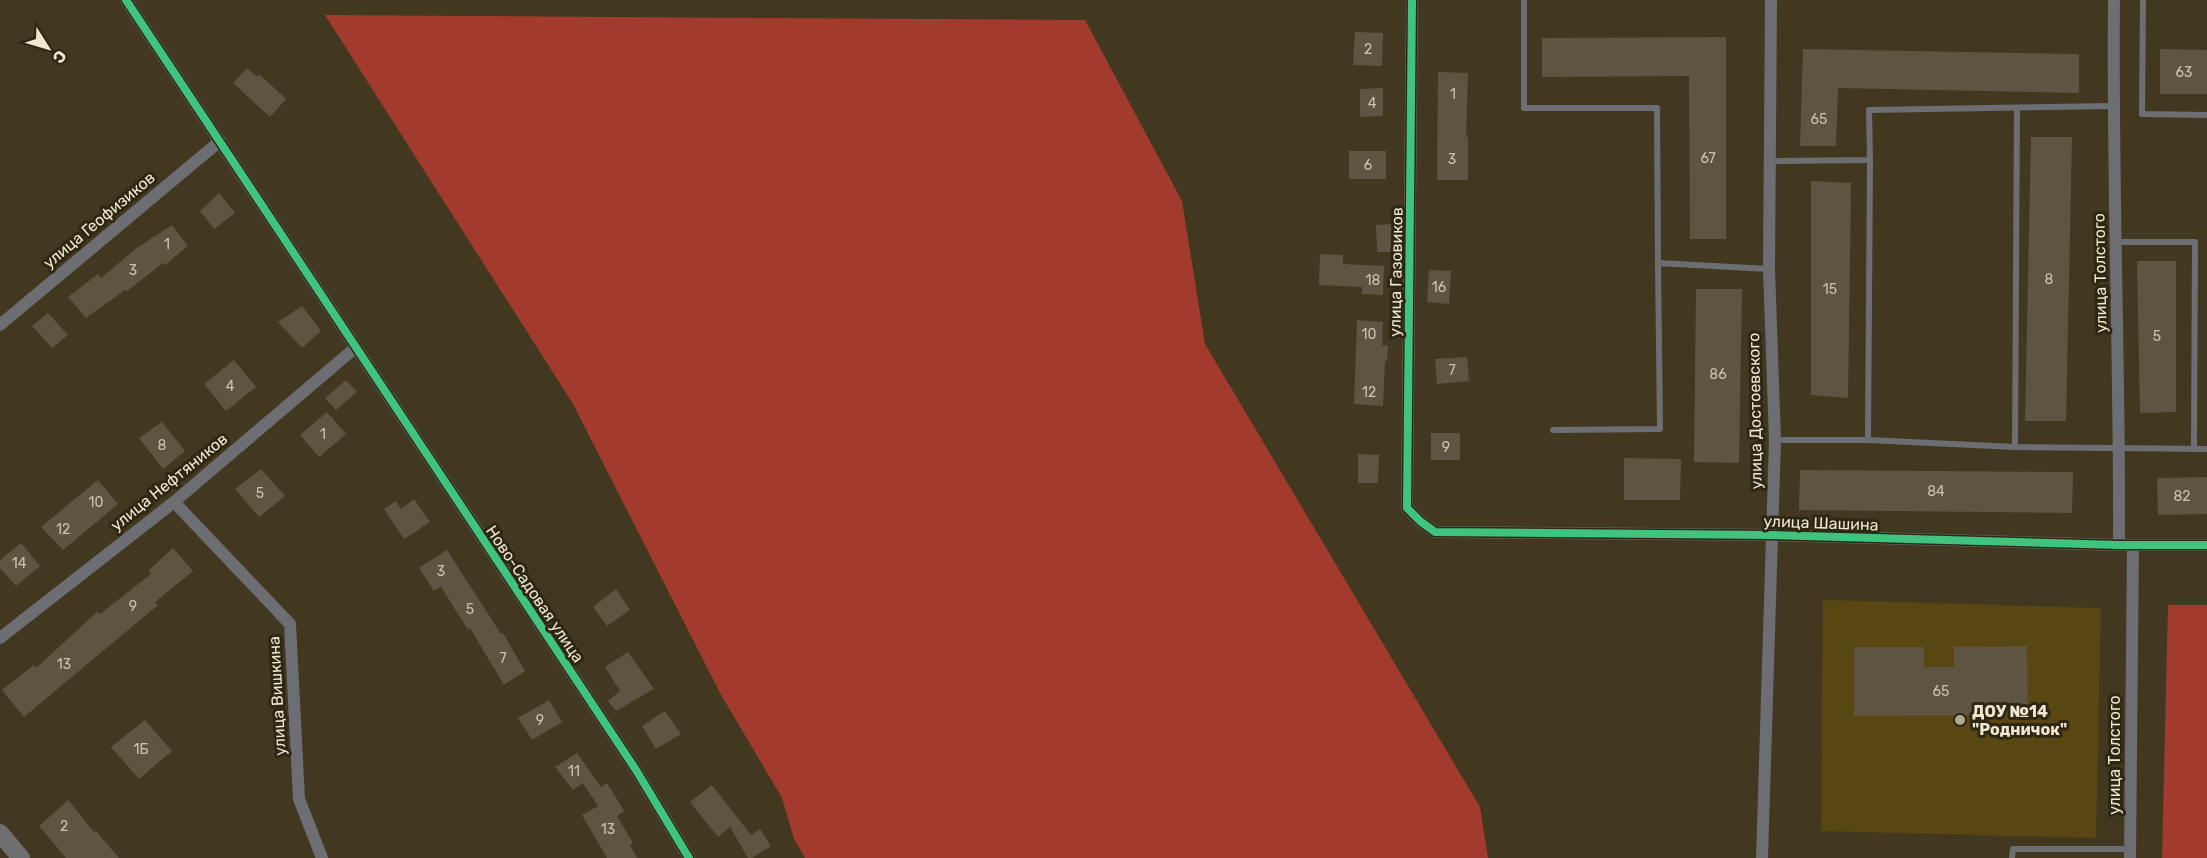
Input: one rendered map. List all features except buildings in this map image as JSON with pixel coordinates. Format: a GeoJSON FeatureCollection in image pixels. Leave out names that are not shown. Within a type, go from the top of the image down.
{"type":"FeatureCollection","features":[{"type":"Feature","properties":{"kind":"street","name":"Ново-Садовая улица"},"geometry":{"type":"LineString","coordinates":[[126,0],[636,770],[689,858]]}},
{"type":"Feature","properties":{"kind":"street","name":"улица Газовиков"},"geometry":{"type":"LineString","coordinates":[[1412,0],[1407,508],[1435,532]]}},
{"type":"Feature","properties":{"kind":"street","name":"улица Достоевского"},"geometry":{"type":"LineString","coordinates":[[1762,858],[1775,440],[1769,269],[1771,0]]}},
{"type":"Feature","properties":{"kind":"street","name":"улица Толстого"},"geometry":{"type":"LineString","coordinates":[[2114,0],[2113,106],[2119,545]]}},
{"type":"Feature","properties":{"kind":"street","name":"улица Геофизиков"},"geometry":{"type":"LineString","coordinates":[[0,325],[219,141]]}},
{"type":"Feature","properties":{"kind":"street","name":"улица Нефтяников"},"geometry":{"type":"LineString","coordinates":[[0,638],[174,502],[356,348]]}},
{"type":"Feature","properties":{"kind":"street","name":"улица Вишкина"},"geometry":{"type":"LineString","coordinates":[[174,502],[290,624],[299,799],[322,858]]}},
{"type":"Feature","properties":{"kind":"street","name":"улица Шашина"},"geometry":{"type":"LineString","coordinates":[[1435,532],[1771,535],[2119,545],[2207,545]]}},
{"type":"Feature","properties":{"kind":"street","name":"улица Толстого"},"geometry":{"type":"LineString","coordinates":[[2130,853],[2133,545]]}},
{"type":"Feature","properties":{"kind":"street"},"geometry":{"type":"LineString","coordinates":[[0,833],[21,858]]}},
{"type":"Feature","properties":{"kind":"lane"},"geometry":{"type":"LineString","coordinates":[[1524,0],[1524,108],[1657,108],[1660,429],[1553,430]]}},
{"type":"Feature","properties":{"kind":"lane"},"geometry":{"type":"LineString","coordinates":[[2143,0],[2142,114],[2207,115]]}},
{"type":"Feature","properties":{"kind":"lane"},"geometry":{"type":"LineString","coordinates":[[1868,440],[1869,110],[2113,106]]}},
{"type":"Feature","properties":{"kind":"lane"},"geometry":{"type":"LineString","coordinates":[[2015,447],[2017,108]]}},
{"type":"Feature","properties":{"kind":"lane"},"geometry":{"type":"LineString","coordinates":[[1770,161],[1870,160]]}},
{"type":"Feature","properties":{"kind":"lane"},"geometry":{"type":"LineString","coordinates":[[2116,242],[2195,242],[2194,449]]}},
{"type":"Feature","properties":{"kind":"lane"},"geometry":{"type":"LineString","coordinates":[[1658,263],[1769,269]]}},
{"type":"Feature","properties":{"kind":"lane"},"geometry":{"type":"LineString","coordinates":[[1775,440],[1868,440],[2015,447],[2207,449]]}},
{"type":"Feature","properties":{"kind":"lane"},"geometry":{"type":"LineString","coordinates":[[2012,858],[2013,849],[2130,853]]}},
{"type":"Feature","properties":{"kind":"shaded area"},"geometry":{"type":"Polygon","coordinates":[[[325,15],[1085,20],[1182,201],[1205,344],[1480,807],[1488,858],[805,858],[794,839],[782,798],[720,693],[573,404],[325,15]]]}},
{"type":"Feature","properties":{"kind":"shaded area","name":"ДОУ №14 \"Родничок\""},"geometry":{"type":"Polygon","coordinates":[[[1823,600],[2101,608],[2096,838],[1821,831],[1823,600]]]}},
{"type":"Feature","properties":{"kind":"shaded area"},"geometry":{"type":"Polygon","coordinates":[[[2168,605],[2207,605],[2207,858],[2162,858],[2168,605]]]}},
{"type":"Feature","properties":{"kind":"cycle path"},"geometry":{"type":"LineString","coordinates":[[126,0],[636,770],[689,858]]}},
{"type":"Feature","properties":{"kind":"cycle path"},"geometry":{"type":"LineString","coordinates":[[1412,0],[1407,508],[1435,532],[1771,535],[2119,545],[2207,545]]}},
{"type":"Feature","properties":{"kind":"place","name":"ДОУ №14 \"Родничок\""},"geometry":{"type":"Point","coordinates":[1960,720]}}]}
